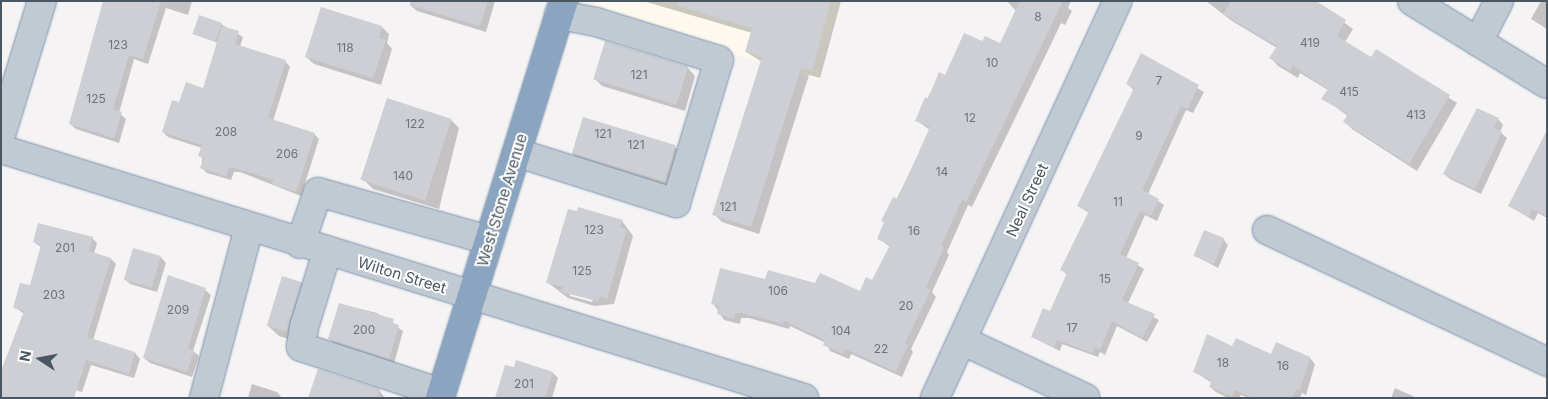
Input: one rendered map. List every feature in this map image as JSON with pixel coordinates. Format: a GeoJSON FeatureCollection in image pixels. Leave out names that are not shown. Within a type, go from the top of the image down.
{"type":"FeatureCollection","features":[{"type":"Feature","properties":{"kind":"highway","name":"West Stone Avenue"},"geometry":{"type":"LineString","coordinates":[[441,395],[562,8]]}},
{"type":"Feature","properties":{"kind":"street"},"geometry":{"type":"LineString","coordinates":[[1,135],[42,1]]}},
{"type":"Feature","properties":{"kind":"street","name":"Neal Street"},"geometry":{"type":"LineString","coordinates":[[935,398],[1118,1]]}},
{"type":"Feature","properties":{"kind":"street"},"geometry":{"type":"LineString","coordinates":[[1412,1],[1547,84]]}},
{"type":"Feature","properties":{"kind":"street"},"geometry":{"type":"LineString","coordinates":[[1478,42],[1500,1]]}},
{"type":"Feature","properties":{"kind":"street"},"geometry":{"type":"LineString","coordinates":[[518,153],[676,203],[719,60],[596,22],[562,8]]}},
{"type":"Feature","properties":{"kind":"street","name":"Wilton Street"},"geometry":{"type":"LineString","coordinates":[[1,149],[300,244],[804,398]]}},
{"type":"Feature","properties":{"kind":"street"},"geometry":{"type":"LineString","coordinates":[[300,244],[318,192],[489,240]]}},
{"type":"Feature","properties":{"kind":"street"},"geometry":{"type":"LineString","coordinates":[[204,398],[249,228]]}},
{"type":"Feature","properties":{"kind":"street"},"geometry":{"type":"LineString","coordinates":[[1267,230],[1547,362]]}},
{"type":"Feature","properties":{"kind":"street"},"geometry":{"type":"LineString","coordinates":[[327,252],[304,327],[301,347],[441,395]]}},
{"type":"Feature","properties":{"kind":"street"},"geometry":{"type":"LineString","coordinates":[[962,341],[1085,398]]}},
{"type":"Feature","properties":{"kind":"shaded area"},"geometry":{"type":"Polygon","coordinates":[[[596,1],[840,1],[818,80],[593,10],[596,1]]]}},
{"type":"Feature","properties":{"kind":"building"},"geometry":{"type":"Polygon","coordinates":[[[103,1],[161,1],[143,59],[129,55],[113,109],[122,112],[114,138],[69,124],[103,1]]]}},
{"type":"Feature","properties":{"kind":"building"},"geometry":{"type":"Polygon","coordinates":[[[412,1],[488,1],[480,26],[412,6],[412,1]]]}},
{"type":"Feature","properties":{"kind":"building"},"geometry":{"type":"Polygon","coordinates":[[[678,1],[831,1],[812,71],[801,68],[751,227],[712,215],[762,57],[745,52],[752,28],[678,6],[678,1]]]}},
{"type":"Feature","properties":{"kind":"building"},"geometry":{"type":"Polygon","coordinates":[[[1020,1],[1063,1],[966,202],[962,200],[941,246],[944,248],[926,287],[931,290],[905,343],[908,345],[896,372],[845,349],[843,354],[823,345],[825,340],[784,321],[783,324],[742,313],[736,313],[734,319],[717,314],[719,306],[711,304],[720,268],[765,279],[768,270],[815,283],[820,273],[860,291],[866,277],[872,280],[890,245],[877,239],[884,222],[881,221],[893,197],[898,199],[930,127],[915,121],[925,97],[928,99],[939,72],[945,75],[964,33],[982,41],[985,36],[1000,43],[1020,1]]]}},
{"type":"Feature","properties":{"kind":"building"},"geometry":{"type":"Polygon","coordinates":[[[1231,1],[1316,1],[1346,20],[1337,36],[1371,57],[1376,49],[1450,95],[1409,164],[1343,122],[1348,114],[1321,99],[1328,89],[1293,66],[1290,71],[1269,58],[1277,46],[1223,14],[1231,1]]]}},
{"type":"Feature","properties":{"kind":"building"},"geometry":{"type":"Polygon","coordinates":[[[321,7],[382,26],[379,38],[386,40],[373,78],[305,57],[321,7]]]}},
{"type":"Feature","properties":{"kind":"building"},"geometry":{"type":"Polygon","coordinates":[[[199,15],[222,23],[215,42],[192,34],[199,15]]]}},
{"type":"Feature","properties":{"kind":"building"},"geometry":{"type":"Polygon","coordinates":[[[222,26],[239,31],[235,44],[286,60],[268,118],[315,133],[296,192],[272,184],[274,180],[234,168],[229,168],[226,176],[200,168],[204,158],[198,156],[202,145],[162,132],[172,100],[179,102],[186,82],[203,88],[222,26]]]}},
{"type":"Feature","properties":{"kind":"building"},"geometry":{"type":"Polygon","coordinates":[[[605,41],[688,66],[677,105],[593,79],[605,41]]]}},
{"type":"Feature","properties":{"kind":"building"},"geometry":{"type":"Polygon","coordinates":[[[1141,53],[1199,85],[1188,109],[1181,106],[1142,190],[1159,199],[1151,216],[1140,211],[1120,254],[1139,263],[1122,300],[1155,314],[1142,338],[1112,321],[1100,350],[1095,348],[1092,353],[1057,340],[1054,347],[1031,337],[1043,308],[1050,311],[1067,273],[1060,270],[1089,211],[1077,206],[1134,88],[1126,84],[1141,53]]]}},
{"type":"Feature","properties":{"kind":"building"},"geometry":{"type":"Polygon","coordinates":[[[387,98],[452,119],[425,201],[360,180],[387,98]]]}},
{"type":"Feature","properties":{"kind":"building"},"geometry":{"type":"Polygon","coordinates":[[[1477,108],[1499,118],[1494,128],[1502,132],[1475,189],[1443,174],[1477,108]]]}},
{"type":"Feature","properties":{"kind":"building"},"geometry":{"type":"Polygon","coordinates":[[[583,117],[676,145],[665,182],[572,153],[583,117]]]}},
{"type":"Feature","properties":{"kind":"building"},"geometry":{"type":"Polygon","coordinates":[[[1547,130],[1547,216],[1532,209],[1529,217],[1508,206],[1547,130]]]}},
{"type":"Feature","properties":{"kind":"building"},"geometry":{"type":"Polygon","coordinates":[[[578,207],[623,220],[620,227],[627,229],[607,299],[600,296],[599,301],[560,292],[564,287],[546,283],[568,209],[577,211],[578,207]]]}},
{"type":"Feature","properties":{"kind":"building"},"geometry":{"type":"Polygon","coordinates":[[[38,223],[93,237],[89,251],[111,258],[87,337],[135,352],[129,374],[86,360],[74,398],[1,398],[1,371],[24,311],[13,308],[20,283],[30,285],[41,245],[33,242],[38,223]]]}},
{"type":"Feature","properties":{"kind":"building"},"geometry":{"type":"Polygon","coordinates":[[[1204,230],[1224,238],[1214,264],[1194,256],[1204,230]]]}},
{"type":"Feature","properties":{"kind":"building"},"geometry":{"type":"Polygon","coordinates":[[[133,248],[161,256],[152,288],[124,280],[133,248]]]}},
{"type":"Feature","properties":{"kind":"building"},"geometry":{"type":"Polygon","coordinates":[[[168,275],[206,288],[188,348],[194,350],[187,372],[143,358],[168,275]]]}},
{"type":"Feature","properties":{"kind":"building"},"geometry":{"type":"Polygon","coordinates":[[[282,276],[302,282],[287,332],[267,326],[282,276]]]}},
{"type":"Feature","properties":{"kind":"building"},"geometry":{"type":"Polygon","coordinates":[[[339,303],[394,319],[393,323],[399,325],[389,359],[328,339],[339,303]]]}},
{"type":"Feature","properties":{"kind":"building"},"geometry":{"type":"Polygon","coordinates":[[[1207,334],[1232,346],[1236,338],[1271,354],[1276,342],[1310,357],[1300,390],[1296,389],[1292,398],[1252,398],[1235,390],[1232,397],[1209,387],[1212,381],[1193,372],[1207,334]]]}},
{"type":"Feature","properties":{"kind":"building"},"geometry":{"type":"Polygon","coordinates":[[[516,360],[553,372],[545,398],[495,398],[505,365],[514,367],[516,360]]]}},
{"type":"Feature","properties":{"kind":"building"},"geometry":{"type":"Polygon","coordinates":[[[318,369],[380,389],[377,398],[308,398],[318,369]]]}}]}
